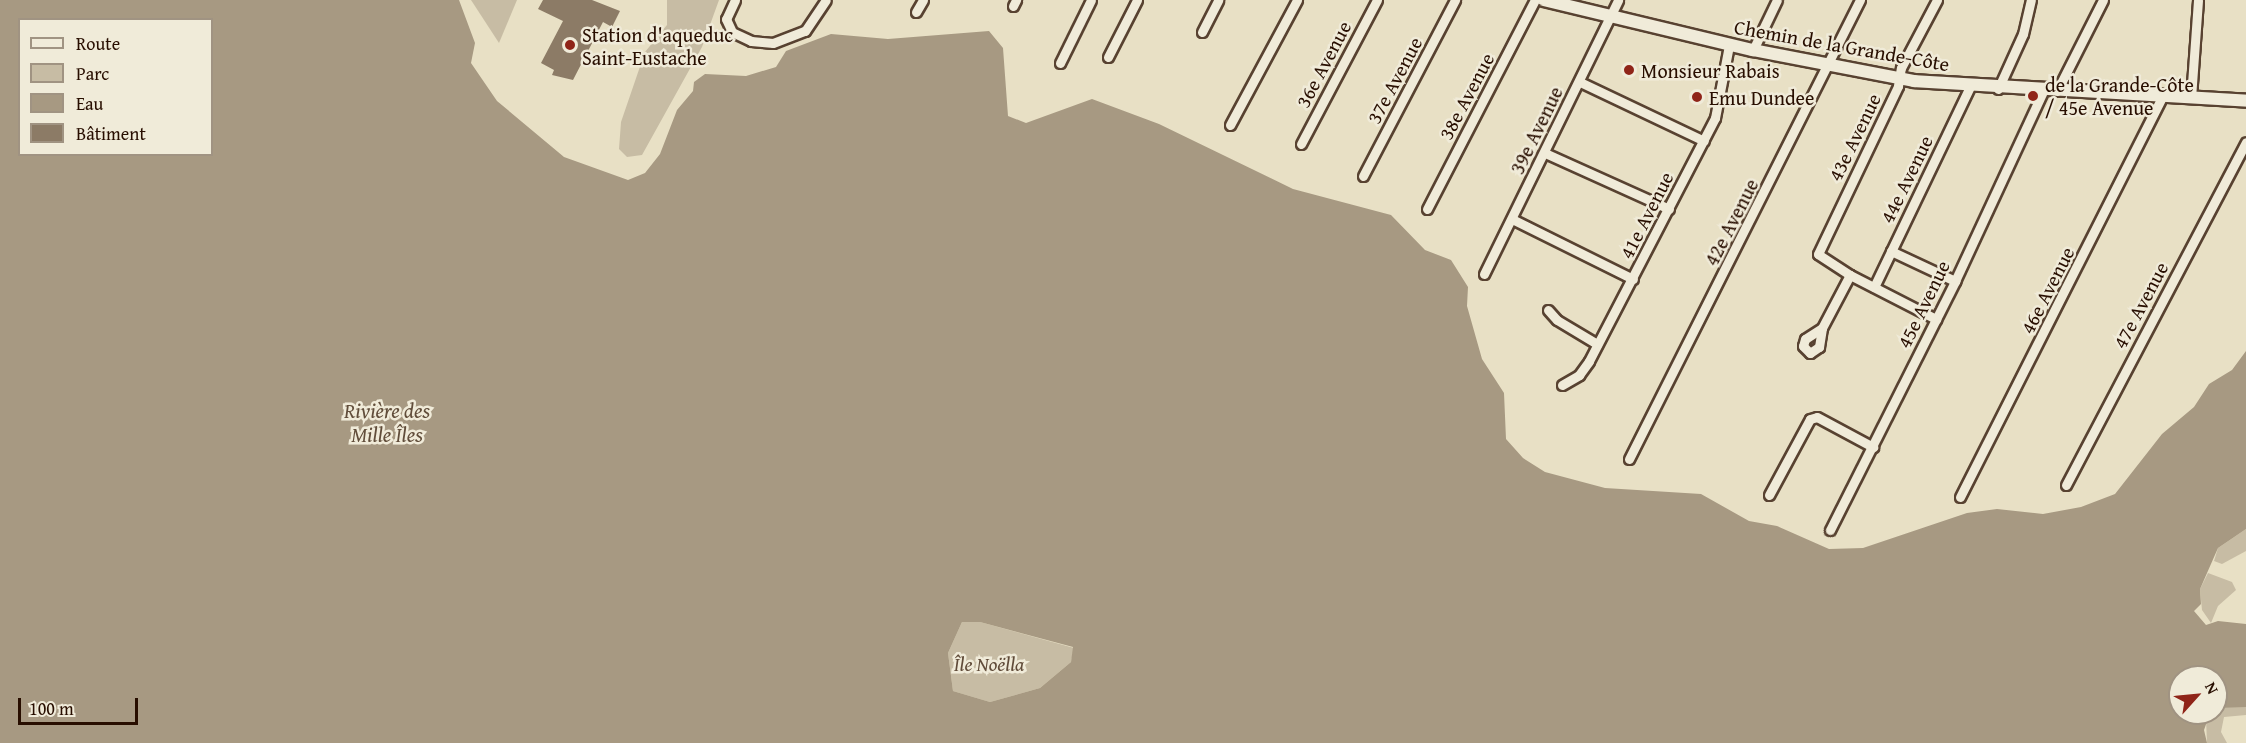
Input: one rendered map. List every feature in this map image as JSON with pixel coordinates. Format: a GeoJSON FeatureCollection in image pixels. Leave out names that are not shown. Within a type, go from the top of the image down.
{"type":"FeatureCollection","features":[{"type":"Feature","properties":{"kind":"main road","name":"Chemin de la Grande-Côte"},"geometry":{"type":"LineString","coordinates":[[1544,0],[1729,45],[1899,79],[1998,89],[2246,101]]}},
{"type":"Feature","properties":{"kind":"street"},"geometry":{"type":"LineString","coordinates":[[735,0],[726,19],[740,37],[779,43],[806,31],[826,0]]}},
{"type":"Feature","properties":{"kind":"street"},"geometry":{"type":"LineString","coordinates":[[916,12],[923,0]]}},
{"type":"Feature","properties":{"kind":"street"},"geometry":{"type":"LineString","coordinates":[[1060,63],[1091,0]]}},
{"type":"Feature","properties":{"kind":"street"},"geometry":{"type":"LineString","coordinates":[[1108,57],[1137,0]]}},
{"type":"Feature","properties":{"kind":"street"},"geometry":{"type":"LineString","coordinates":[[1202,32],[1218,0]]}},
{"type":"Feature","properties":{"kind":"street"},"geometry":{"type":"LineString","coordinates":[[1230,125],[1297,0]]}},
{"type":"Feature","properties":{"kind":"street","name":"36e Avenue"},"geometry":{"type":"LineString","coordinates":[[1302,144],[1377,0]]}},
{"type":"Feature","properties":{"kind":"street","name":"37e Avenue"},"geometry":{"type":"LineString","coordinates":[[1363,176],[1455,0]]}},
{"type":"Feature","properties":{"kind":"street","name":"38e Avenue"},"geometry":{"type":"LineString","coordinates":[[1427,209],[1535,0]]}},
{"type":"Feature","properties":{"kind":"street","name":"39e Avenue"},"geometry":{"type":"LineString","coordinates":[[1484,274],[1580,82],[1618,0]]}},
{"type":"Feature","properties":{"kind":"street"},"geometry":{"type":"LineString","coordinates":[[1753,50],[1778,0]]}},
{"type":"Feature","properties":{"kind":"street","name":"42e Avenue"},"geometry":{"type":"LineString","coordinates":[[1629,459],[1860,0]]}},
{"type":"Feature","properties":{"kind":"street","name":"43e Avenue"},"geometry":{"type":"LineString","coordinates":[[1850,275],[1818,254],[1937,0]]}},
{"type":"Feature","properties":{"kind":"street"},"geometry":{"type":"LineString","coordinates":[[1998,89],[2023,34],[2031,0]]}},
{"type":"Feature","properties":{"kind":"street"},"geometry":{"type":"LineString","coordinates":[[2057,92],[2103,0]]}},
{"type":"Feature","properties":{"kind":"street"},"geometry":{"type":"LineString","coordinates":[[2191,98],[2198,0]]}},
{"type":"Feature","properties":{"kind":"street","name":"41e Avenue"},"geometry":{"type":"LineString","coordinates":[[1562,385],[1579,375],[1634,279],[1704,141],[1722,93],[1729,45]]}},
{"type":"Feature","properties":{"kind":"street"},"geometry":{"type":"LineString","coordinates":[[1580,82],[1704,141]]}},
{"type":"Feature","properties":{"kind":"street","name":"44e Avenue"},"geometry":{"type":"LineString","coordinates":[[1874,287],[1970,87]]}},
{"type":"Feature","properties":{"kind":"street","name":"45e Avenue"},"geometry":{"type":"LineString","coordinates":[[1830,530],[1956,281],[2043,91]]}},
{"type":"Feature","properties":{"kind":"street","name":"46e Avenue"},"geometry":{"type":"LineString","coordinates":[[1960,497],[2162,97]]}},
{"type":"Feature","properties":{"kind":"street","name":"47e Avenue"},"geometry":{"type":"LineString","coordinates":[[2066,485],[2246,142]]}},
{"type":"Feature","properties":{"kind":"street"},"geometry":{"type":"LineString","coordinates":[[1545,153],[1669,209]]}},
{"type":"Feature","properties":{"kind":"street"},"geometry":{"type":"LineString","coordinates":[[1512,219],[1634,279]]}},
{"type":"Feature","properties":{"kind":"street"},"geometry":{"type":"LineString","coordinates":[[1891,250],[1956,281]]}},
{"type":"Feature","properties":{"kind":"street"},"geometry":{"type":"LineString","coordinates":[[1821,328],[1850,275],[1936,319]]}},
{"type":"Feature","properties":{"kind":"street"},"geometry":{"type":"LineString","coordinates":[[1548,310],[1557,320],[1597,344]]}},
{"type":"Feature","properties":{"kind":"street"},"geometry":{"type":"LineString","coordinates":[[1769,495],[1810,418],[1817,417],[1873,447]]}},
{"type":"Feature","properties":{"kind":"green space"},"geometry":{"type":"Polygon","coordinates":[[[471,0],[517,0],[499,43],[471,0]]]}},
{"type":"Feature","properties":{"kind":"green space"},"geometry":{"type":"Polygon","coordinates":[[[667,0],[719,0],[702,47],[642,155],[627,157],[619,149],[621,122],[645,52],[667,25],[667,0]]]}},
{"type":"Feature","properties":{"kind":"green space"},"geometry":{"type":"Polygon","coordinates":[[[2246,529],[2246,551],[2222,564],[2214,561],[2218,548],[2246,529]]]}},
{"type":"Feature","properties":{"kind":"green space"},"geometry":{"type":"Polygon","coordinates":[[[2208,573],[2232,582],[2236,590],[2218,606],[2211,623],[2202,610],[2200,589],[2208,573]]]}},
{"type":"Feature","properties":{"kind":"green space","name":"Île Noëlla"},"geometry":{"type":"Polygon","coordinates":[[[962,622],[980,622],[1074,648],[1071,662],[1040,688],[990,702],[953,691],[948,653],[962,622]]]}},
{"type":"Feature","properties":{"kind":"green space"},"geometry":{"type":"Polygon","coordinates":[[[2228,707],[2246,707],[2246,715],[2228,717],[2228,707]]]}},
{"type":"Feature","properties":{"kind":"green space"},"geometry":{"type":"Polygon","coordinates":[[[2206,725],[2222,725],[2221,732],[2227,743],[2207,743],[2206,725]]]}},
{"type":"Feature","properties":{"kind":"water","name":"Rivière des Mille Îles"},"geometry":{"type":"Polygon","coordinates":[[[0,0],[459,0],[475,43],[471,63],[497,101],[564,157],[628,180],[645,173],[660,154],[677,110],[693,91],[694,82],[705,74],[746,76],[776,67],[786,51],[831,34],[888,39],[989,31],[1003,48],[1008,116],[1026,123],[1092,99],[1159,124],[1293,189],[1391,215],[1425,250],[1451,260],[1468,287],[1467,306],[1482,359],[1504,393],[1506,439],[1523,458],[1545,472],[1605,488],[1701,494],[1749,521],[1777,526],[1829,549],[1863,548],[1967,513],[1997,509],[2043,514],[2081,507],[2115,494],[2162,434],[2194,407],[2209,384],[2232,370],[2246,351],[2246,529],[2218,548],[2200,589],[2201,604],[2194,611],[2206,625],[2218,621],[2246,624],[2246,707],[2228,708],[2228,665],[2168,665],[2168,725],[2206,725],[2204,730],[2207,743],[0,743],[0,0]],[[962,622],[948,653],[953,691],[990,702],[1040,688],[1071,662],[1073,647],[980,622],[962,622]]]}},
{"type":"Feature","properties":{"kind":"building","name":"Station d'aqueduc Saint-Eustache"},"geometry":{"type":"Polygon","coordinates":[[[543,0],[592,0],[620,11],[612,27],[603,22],[573,80],[552,75],[554,70],[541,63],[563,21],[538,9],[543,0]]]}},
{"type":"Feature","properties":{"kind":"place","name":"Station d'aqueduc Saint-Eustache"},"geometry":{"type":"Point","coordinates":[570,45]}},
{"type":"Feature","properties":{"kind":"place","name":"Monsieur Rabais"},"geometry":{"type":"Point","coordinates":[1629,70]}},
{"type":"Feature","properties":{"kind":"place","name":"de la Grande-Côte / 45e Avenue"},"geometry":{"type":"Point","coordinates":[2033,96]}},
{"type":"Feature","properties":{"kind":"place","name":"Emu Dundee"},"geometry":{"type":"Point","coordinates":[1697,97]}}]}
